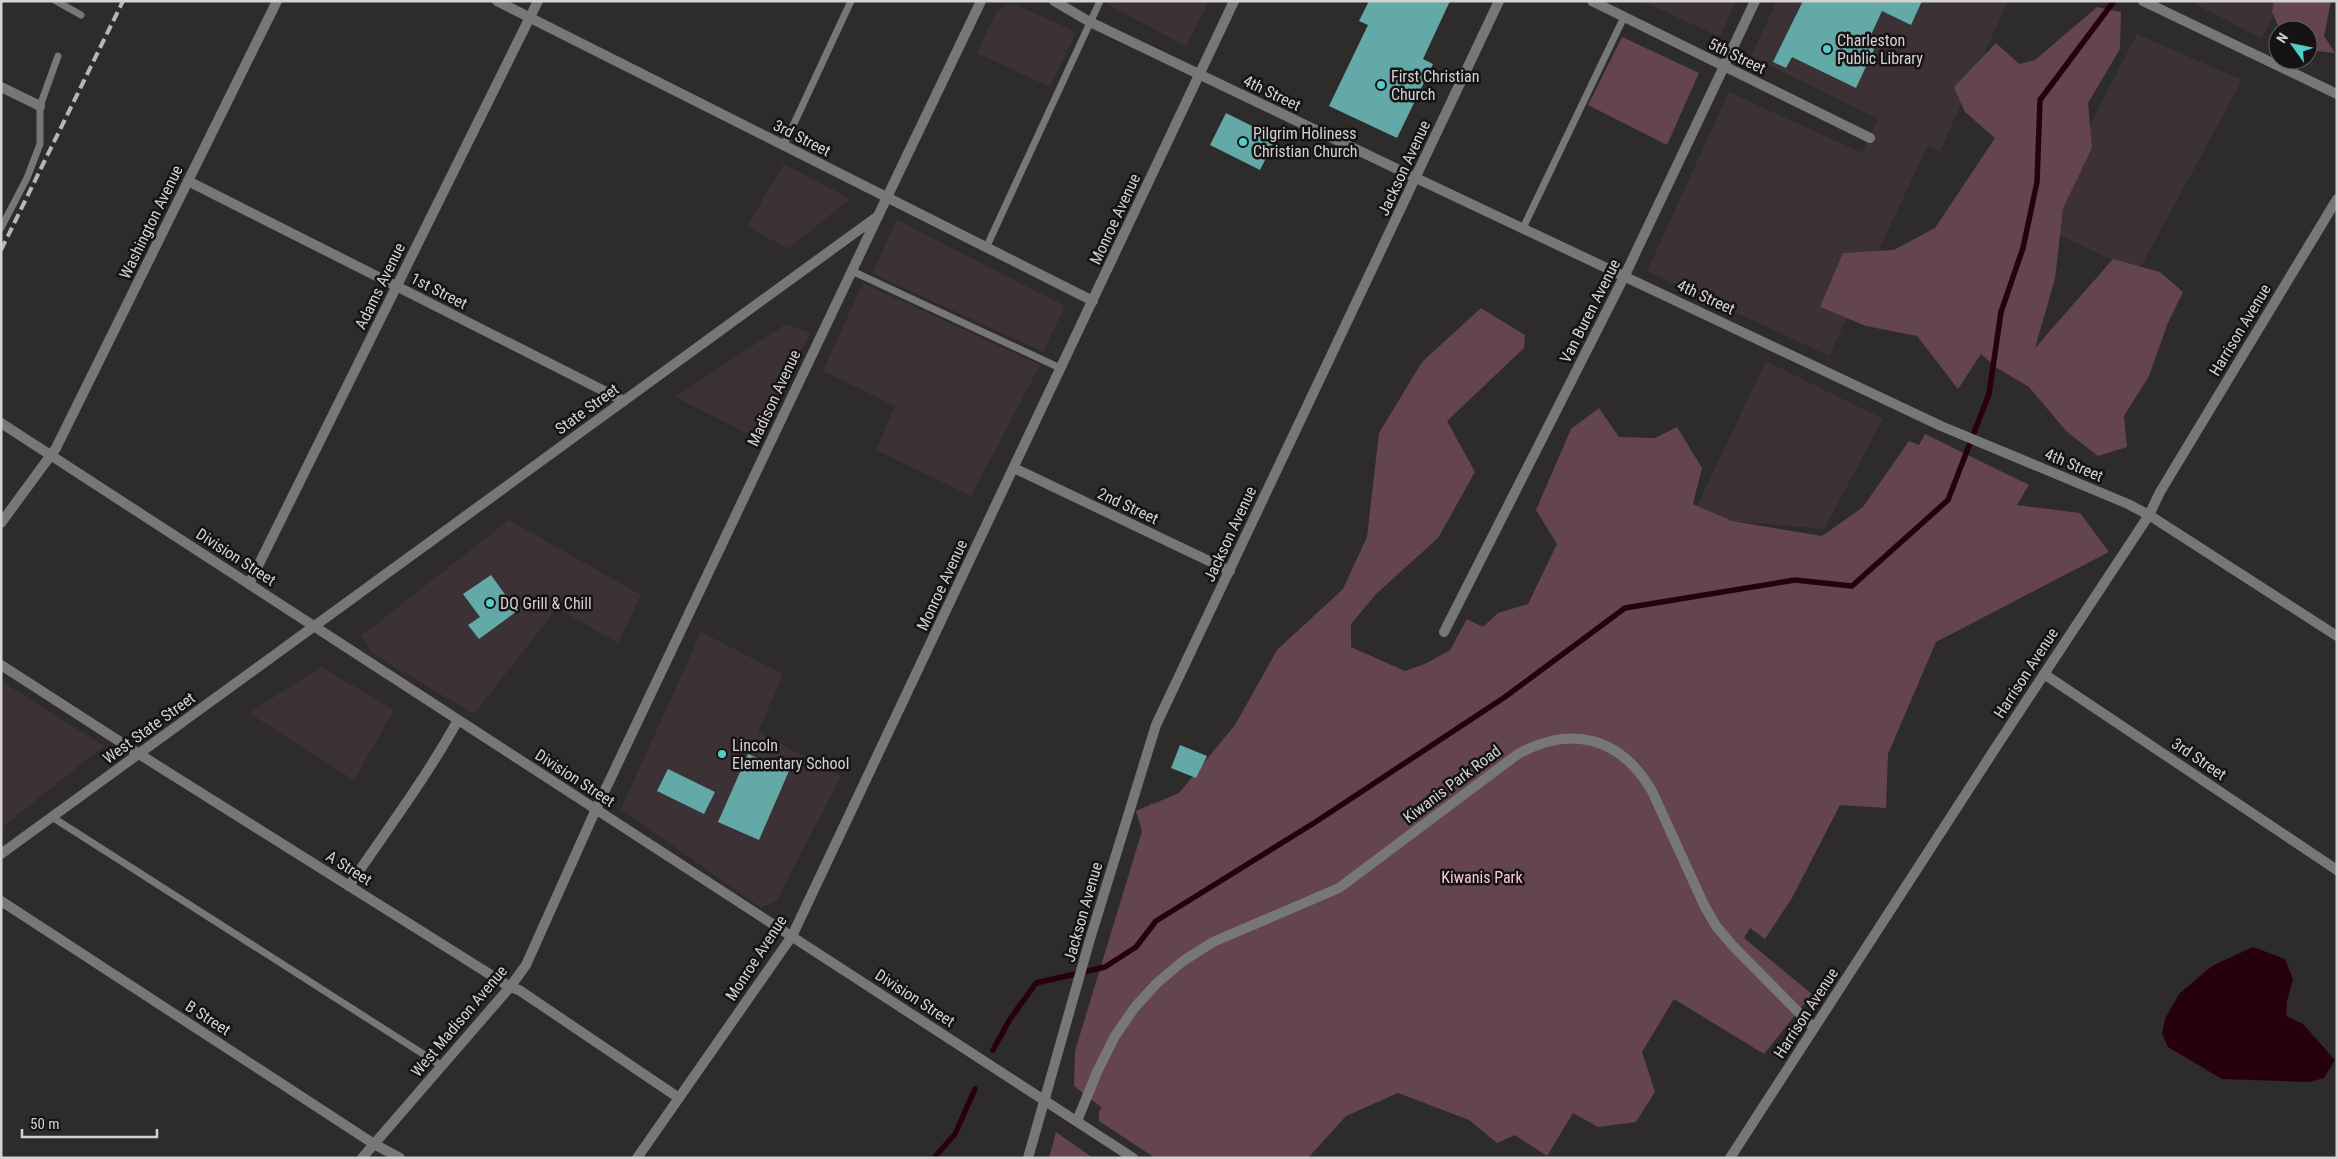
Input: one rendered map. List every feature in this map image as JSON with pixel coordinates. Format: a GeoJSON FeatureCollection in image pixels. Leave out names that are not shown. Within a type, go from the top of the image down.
{"type":"FeatureCollection","features":[{"type":"Feature","properties":{"kind":"street","name":"Washington Avenue"},"geometry":{"type":"LineString","coordinates":[[1,523],[56,448],[277,1]]}},
{"type":"Feature","properties":{"kind":"street","name":"3rd Street"},"geometry":{"type":"LineString","coordinates":[[497,1],[1093,301]]}},
{"type":"Feature","properties":{"kind":"street","name":"Adams Avenue"},"geometry":{"type":"LineString","coordinates":[[249,584],[538,1]]}},
{"type":"Feature","properties":{"kind":"street","name":"Madison Avenue"},"geometry":{"type":"LineString","coordinates":[[596,809],[981,1]]}},
{"type":"Feature","properties":{"kind":"street","name":"4th Street"},"geometry":{"type":"LineString","coordinates":[[1054,1],[1090,22],[1198,74],[1941,426],[2149,515],[2337,636]]}},
{"type":"Feature","properties":{"kind":"street","name":"Monroe Avenue"},"geometry":{"type":"LineString","coordinates":[[637,1158],[792,936],[1234,1]]}},
{"type":"Feature","properties":{"kind":"street","name":"Jackson Avenue"},"geometry":{"type":"LineString","coordinates":[[1028,1158],[1074,993],[1156,725],[1498,1]]}},
{"type":"Feature","properties":{"kind":"street","name":"5th Street"},"geometry":{"type":"LineString","coordinates":[[1592,1],[1870,138]]}},
{"type":"Feature","properties":{"kind":"street","name":"Van Buren Avenue"},"geometry":{"type":"LineString","coordinates":[[1444,632],[1625,275],[1755,1]]}},
{"type":"Feature","properties":{"kind":"street"},"geometry":{"type":"LineString","coordinates":[[2142,1],[2337,94]]}},
{"type":"Feature","properties":{"kind":"street"},"geometry":{"type":"LineString","coordinates":[[1,87],[40,106]]}},
{"type":"Feature","properties":{"kind":"street","name":"1st Street"},"geometry":{"type":"LineString","coordinates":[[188,181],[624,401]]}},
{"type":"Feature","properties":{"kind":"street","name":"Harrison Avenue"},"geometry":{"type":"LineString","coordinates":[[1730,1158],[2149,515],[2160,492],[2337,199]]}},
{"type":"Feature","properties":{"kind":"street","name":"State Street"},"geometry":{"type":"LineString","coordinates":[[314,626],[878,216]]}},
{"type":"Feature","properties":{"kind":"street","name":"Division Street"},"geometry":{"type":"LineString","coordinates":[[1,423],[1133,1158]]}},
{"type":"Feature","properties":{"kind":"street","name":"2nd Street"},"geometry":{"type":"LineString","coordinates":[[1014,468],[1230,571]]}},
{"type":"Feature","properties":{"kind":"street","name":"West State Street"},"geometry":{"type":"LineString","coordinates":[[1,854],[314,626]]}},
{"type":"Feature","properties":{"kind":"street","name":"A Street"},"geometry":{"type":"LineString","coordinates":[[1,665],[349,886],[510,987],[519,990],[679,1098]]}},
{"type":"Feature","properties":{"kind":"street","name":"3rd Street"},"geometry":{"type":"LineString","coordinates":[[2044,674],[2337,870]]}},
{"type":"Feature","properties":{"kind":"street"},"geometry":{"type":"LineString","coordinates":[[349,886],[398,816],[458,720]]}},
{"type":"Feature","properties":{"kind":"street","name":"Kiwanis Park Road"},"geometry":{"type":"LineString","coordinates":[[1077,1121],[1097,1072],[1115,1036],[1135,1008],[1157,983],[1183,961],[1213,942],[1339,888],[1518,754],[1535,744],[1554,739],[1574,738],[1594,741],[1613,748],[1629,760],[1642,774],[1652,791],[1704,905],[1716,926],[1733,946],[1814,1028]]}},
{"type":"Feature","properties":{"kind":"street","name":"West Madison Avenue"},"geometry":{"type":"LineString","coordinates":[[362,1158],[510,987],[526,965],[596,809]]}},
{"type":"Feature","properties":{"kind":"street","name":"B Street"},"geometry":{"type":"LineString","coordinates":[[1,902],[374,1144],[400,1158]]}},
{"type":"Feature","properties":{"kind":"lane"},"geometry":{"type":"LineString","coordinates":[[56,1],[81,15]]}},
{"type":"Feature","properties":{"kind":"lane"},"geometry":{"type":"LineString","coordinates":[[784,146],[851,1]]}},
{"type":"Feature","properties":{"kind":"lane"},"geometry":{"type":"LineString","coordinates":[[986,248],[1100,1]]}},
{"type":"Feature","properties":{"kind":"lane"},"geometry":{"type":"LineString","coordinates":[[1523,228],[1624,17]]}},
{"type":"Feature","properties":{"kind":"lane"},"geometry":{"type":"LineString","coordinates":[[1,228],[27,178],[40,144],[40,106],[58,56]]}},
{"type":"Feature","properties":{"kind":"lane"},"geometry":{"type":"LineString","coordinates":[[852,271],[1060,368]]}},
{"type":"Feature","properties":{"kind":"lane"},"geometry":{"type":"LineString","coordinates":[[52,817],[442,1066]]}},
{"type":"Feature","properties":{"kind":"shaded area"},"geometry":{"type":"Polygon","coordinates":[[[1109,1],[1209,1],[1186,46],[1108,5],[1109,1]]]}},
{"type":"Feature","properties":{"kind":"shaded area"},"geometry":{"type":"Polygon","coordinates":[[[1642,1],[1736,1],[1720,37],[1642,1]]]}},
{"type":"Feature","properties":{"kind":"shaded area"},"geometry":{"type":"Polygon","coordinates":[[[1777,1],[2008,1],[1940,151],[1928,145],[1829,356],[1647,271],[1729,92],[1862,153],[1878,119],[1751,56],[1777,1]]]}},
{"type":"Feature","properties":{"kind":"shaded area"},"geometry":{"type":"Polygon","coordinates":[[[2190,1],[2280,1],[2271,20],[2268,20],[2268,26],[2262,39],[2190,1]]]}},
{"type":"Feature","properties":{"kind":"shaded area"},"geometry":{"type":"Polygon","coordinates":[[[1005,5],[1019,6],[1076,32],[1050,87],[977,53],[996,12],[1005,5]]]}},
{"type":"Feature","properties":{"kind":"shaded area"},"geometry":{"type":"Polygon","coordinates":[[[2137,34],[2242,80],[2138,272],[2038,225],[2137,34]]]}},
{"type":"Feature","properties":{"kind":"shaded area"},"geometry":{"type":"Polygon","coordinates":[[[784,164],[850,199],[788,249],[747,226],[784,164]]]}},
{"type":"Feature","properties":{"kind":"shaded area"},"geometry":{"type":"Polygon","coordinates":[[[897,220],[1065,306],[1043,352],[872,273],[897,220]]]}},
{"type":"Feature","properties":{"kind":"shaded area"},"geometry":{"type":"Polygon","coordinates":[[[863,283],[1040,365],[971,496],[876,450],[895,406],[823,371],[863,283]]]}},
{"type":"Feature","properties":{"kind":"shaded area"},"geometry":{"type":"Polygon","coordinates":[[[786,324],[810,333],[756,438],[675,397],[786,324]]]}},
{"type":"Feature","properties":{"kind":"shaded area"},"geometry":{"type":"Polygon","coordinates":[[[1766,361],[1883,419],[1824,529],[1732,521],[1697,506],[1766,361]]]}},
{"type":"Feature","properties":{"kind":"shaded area"},"geometry":{"type":"Polygon","coordinates":[[[509,520],[641,595],[618,643],[557,608],[474,714],[373,654],[361,636],[509,520]]]}},
{"type":"Feature","properties":{"kind":"shaded area","name":"Lincoln Elementary School"},"geometry":{"type":"Polygon","coordinates":[[[701,632],[783,674],[758,732],[841,776],[777,900],[761,908],[621,809],[701,632]]]}},
{"type":"Feature","properties":{"kind":"shaded area"},"geometry":{"type":"Polygon","coordinates":[[[321,667],[394,710],[354,780],[249,713],[321,667]]]}},
{"type":"Feature","properties":{"kind":"shaded area"},"geometry":{"type":"Polygon","coordinates":[[[1,681],[104,746],[1,828],[1,681]]]}},
{"type":"Feature","properties":{"kind":"shaded area"},"geometry":{"type":"Polygon","coordinates":[[[2253,947],[2285,959],[2293,979],[2287,1001],[2286,1016],[2303,1024],[2335,1060],[2324,1078],[2309,1082],[2222,1079],[2168,1047],[2162,1034],[2165,1019],[2179,994],[2212,966],[2253,947]]]}},
{"type":"Feature","properties":{"kind":"green space"},"geometry":{"type":"Polygon","coordinates":[[[2274,1],[2331,1],[2324,36],[2335,53],[2318,51],[2318,20],[2276,20],[2272,12],[2274,1]]]}},
{"type":"Feature","properties":{"kind":"green space"},"geometry":{"type":"Polygon","coordinates":[[[2097,7],[2121,12],[2120,49],[2088,103],[2092,148],[2063,208],[2055,279],[2035,348],[2113,259],[2160,272],[2183,292],[2167,325],[2149,376],[2124,416],[2127,447],[2098,456],[2066,431],[2029,387],[1997,368],[1981,354],[1958,389],[1917,336],[1866,326],[1820,307],[1843,253],[1894,250],[1935,228],[1995,138],[1965,112],[1954,87],[1996,43],[2019,64],[2035,60],[2097,7]]]}},
{"type":"Feature","properties":{"kind":"green space"},"geometry":{"type":"Polygon","coordinates":[[[1622,37],[1699,73],[1667,145],[1588,105],[1622,37]]]}},
{"type":"Feature","properties":{"kind":"green space","name":"Kiwanis Park"},"geometry":{"type":"Polygon","coordinates":[[[1481,308],[1525,335],[1524,348],[1447,421],[1475,472],[1438,538],[1376,594],[1351,624],[1351,647],[1405,671],[1427,663],[1450,650],[1467,619],[1483,627],[1498,613],[1528,604],[1557,544],[1536,510],[1571,429],[1599,408],[1619,437],[1655,438],[1677,427],[1702,468],[1693,504],[1732,521],[1822,536],[1863,507],[1909,441],[1919,445],[1925,434],[2029,485],[2017,505],[2080,513],[2109,552],[1936,642],[1888,754],[1886,808],[1840,805],[1792,898],[1765,939],[1750,928],[1744,938],[1812,994],[1764,1054],[1674,999],[1642,1052],[1655,1092],[1636,1122],[1598,1127],[1573,1113],[1547,1156],[1515,1135],[1497,1143],[1469,1120],[1398,1093],[1346,1116],[1308,1158],[1155,1158],[1099,1121],[1099,1111],[1102,1108],[1074,1086],[1075,1051],[1142,831],[1136,811],[1151,803],[1153,804],[1179,793],[1235,725],[1277,650],[1343,589],[1367,537],[1379,433],[1422,362],[1481,308]]]}},
{"type":"Feature","properties":{"kind":"green space"},"geometry":{"type":"Polygon","coordinates":[[[1056,1132],[1093,1158],[1049,1158],[1056,1132]]]}},
{"type":"Feature","properties":{"kind":"building","name":"First Christian Church"},"geometry":{"type":"Polygon","coordinates":[[[1369,1],[1450,1],[1423,59],[1433,64],[1397,138],[1329,106],[1368,25],[1359,21],[1369,1]]]}},
{"type":"Feature","properties":{"kind":"building","name":"Charleston Public Library"},"geometry":{"type":"Polygon","coordinates":[[[1803,1],[1922,1],[1911,25],[1882,11],[1870,37],[1878,41],[1856,88],[1792,57],[1786,68],[1773,62],[1803,1]]]}},
{"type":"Feature","properties":{"kind":"building","name":"Pilgrim Holiness Christian Church"},"geometry":{"type":"Polygon","coordinates":[[[1226,113],[1276,138],[1260,170],[1210,145],[1226,113]]]}},
{"type":"Feature","properties":{"kind":"building","name":"DQ Grill & Chill"},"geometry":{"type":"Polygon","coordinates":[[[491,575],[517,611],[479,639],[468,625],[480,617],[463,594],[491,575]]]}},
{"type":"Feature","properties":{"kind":"building"},"geometry":{"type":"Polygon","coordinates":[[[1180,745],[1207,756],[1196,778],[1171,768],[1180,745]]]}},
{"type":"Feature","properties":{"kind":"building"},"geometry":{"type":"Polygon","coordinates":[[[748,754],[789,771],[759,840],[718,822],[748,754]]]}},
{"type":"Feature","properties":{"kind":"building"},"geometry":{"type":"Polygon","coordinates":[[[668,769],[715,792],[704,814],[657,791],[668,769]]]}},
{"type":"Feature","properties":{"kind":"waterway"},"geometry":{"type":"LineString","coordinates":[[993,1050],[1010,1019],[1036,983],[1105,967],[1136,947],[1156,921],[1314,823],[1505,697],[1625,608],[1795,580],[1852,586],[1948,500],[1989,394],[2001,312],[2023,248],[2037,182],[2040,100],[2114,1]]}},
{"type":"Feature","properties":{"kind":"waterway"},"geometry":{"type":"LineString","coordinates":[[934,1158],[955,1134],[975,1089]]}},
{"type":"Feature","properties":{"kind":"railway"},"geometry":{"type":"LineString","coordinates":[[1,250],[123,1]]}},
{"type":"Feature","properties":{"kind":"place","name":"Charleston Public Library"},"geometry":{"type":"Point","coordinates":[1827,49]}},
{"type":"Feature","properties":{"kind":"place","name":"First Christian Church"},"geometry":{"type":"Point","coordinates":[1381,85]}},
{"type":"Feature","properties":{"kind":"place","name":"Pilgrim Holiness Christian Church"},"geometry":{"type":"Point","coordinates":[1243,142]}},
{"type":"Feature","properties":{"kind":"place","name":"DQ Grill & Chill"},"geometry":{"type":"Point","coordinates":[490,603]}},
{"type":"Feature","properties":{"kind":"place","name":"Lincoln Elementary School"},"geometry":{"type":"Point","coordinates":[722,754]}}]}
